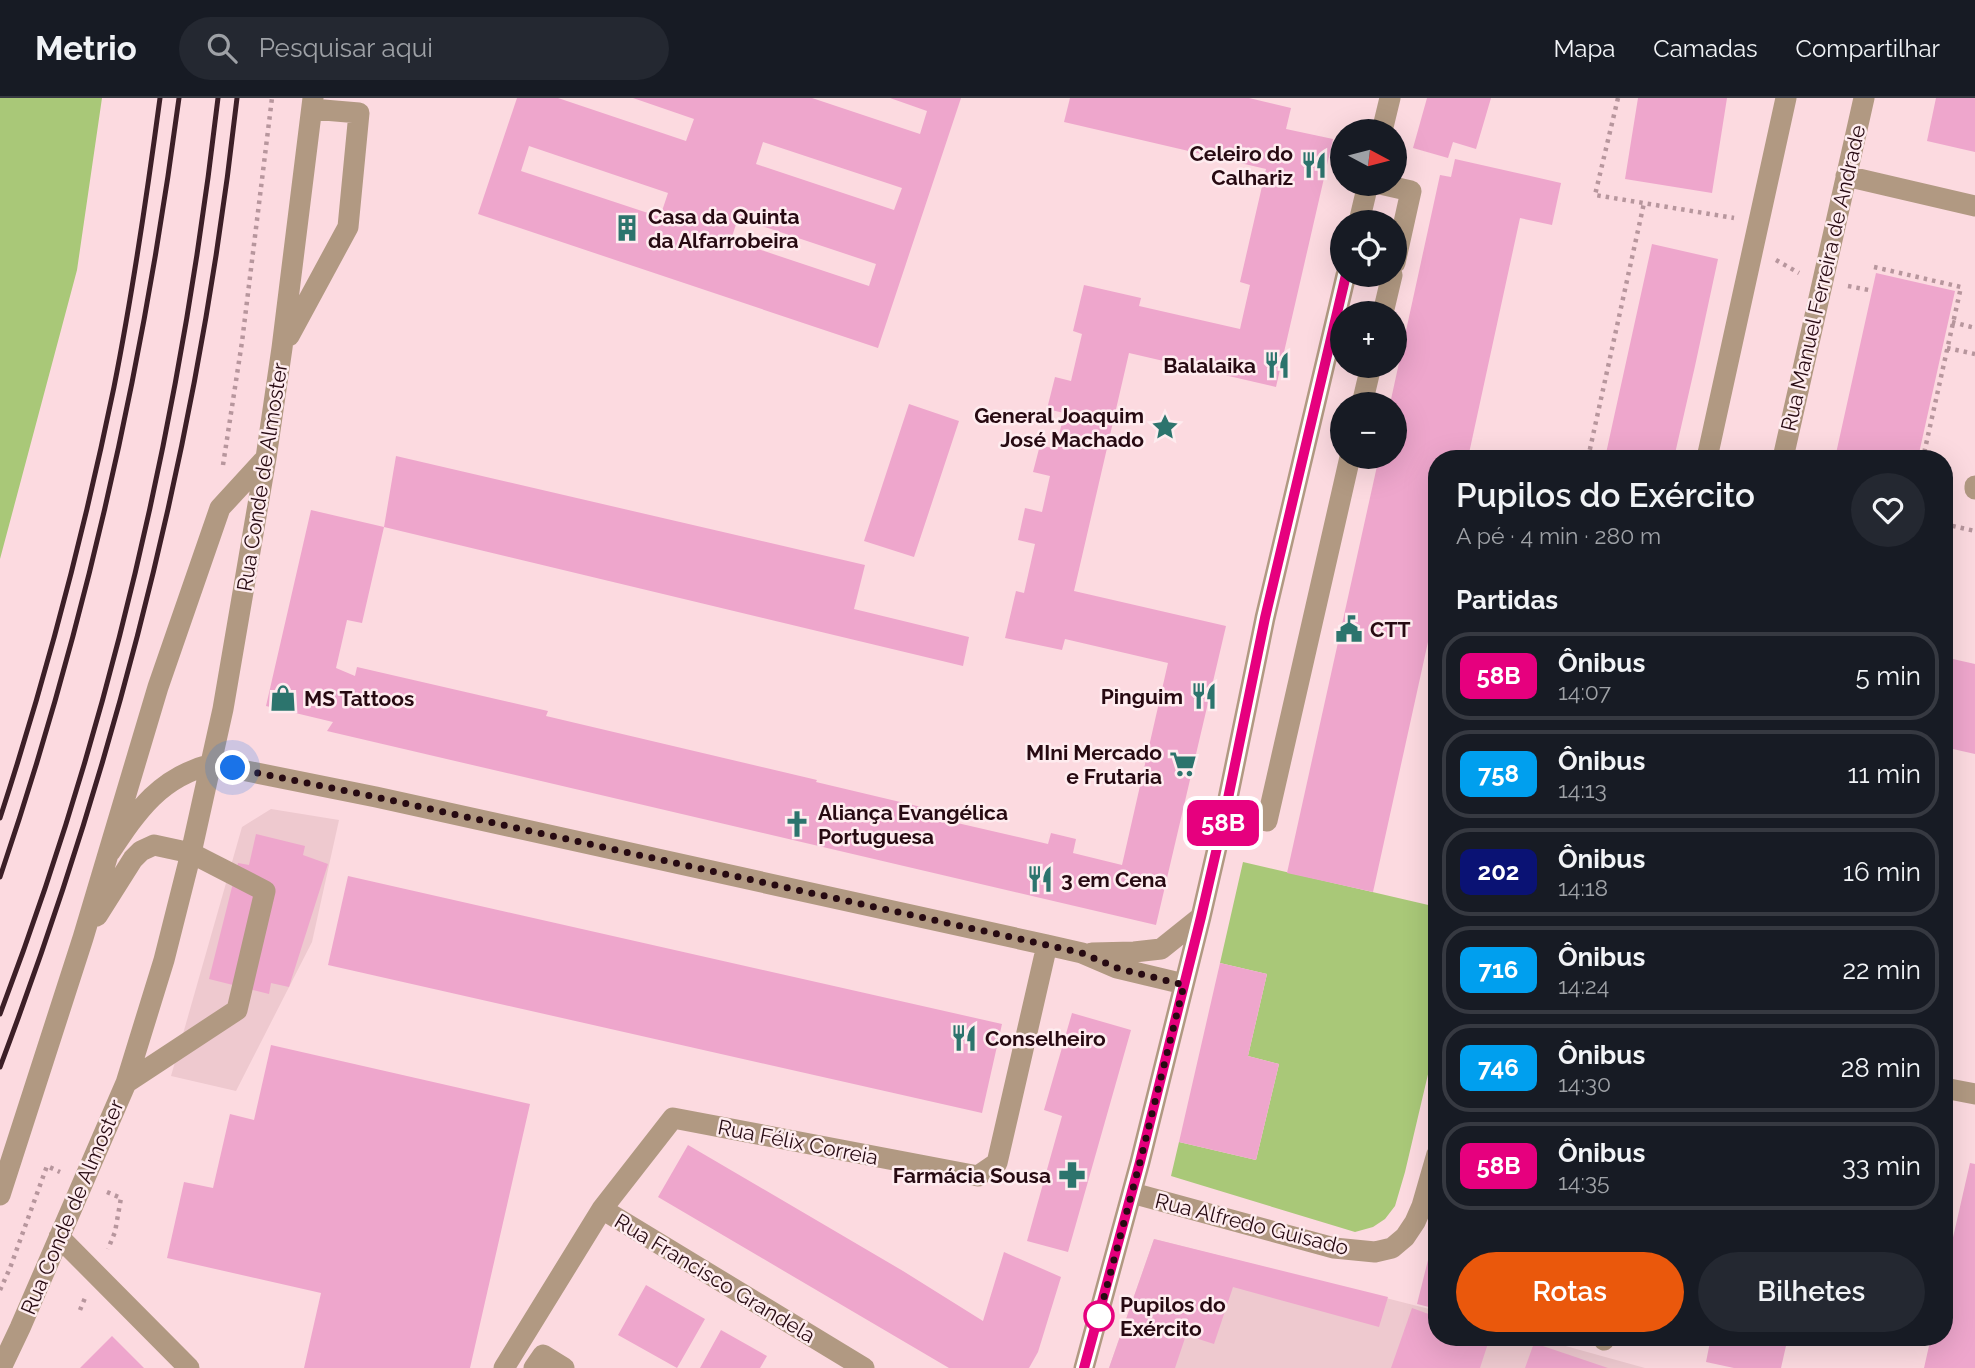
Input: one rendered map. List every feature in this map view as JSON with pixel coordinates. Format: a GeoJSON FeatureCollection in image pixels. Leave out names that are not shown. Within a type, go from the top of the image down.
{"type":"FeatureCollection","features":[{"type":"Feature","properties":{"kind":"street"},"geometry":{"type":"LineString","coordinates":[[1709,450],[1786,98]]}},
{"type":"Feature","properties":{"kind":"street","name":"Rua Manuel Ferreira de Andrade"},"geometry":{"type":"LineString","coordinates":[[1785,450],[1864,98]]}},
{"type":"Feature","properties":{"kind":"street"},"geometry":{"type":"LineString","coordinates":[[1384,119],[1387,99]]}},
{"type":"Feature","properties":{"kind":"street"},"geometry":{"type":"LineString","coordinates":[[282,348],[348,227],[359,113],[313,103]]}},
{"type":"Feature","properties":{"kind":"street","name":"Rua Conde de Almoster"},"geometry":{"type":"LineString","coordinates":[[1,1368],[126,1083],[164,960],[191,853],[212,764],[266,458],[313,103]]}},
{"type":"Feature","properties":{"kind":"street"},"geometry":{"type":"LineString","coordinates":[[1846,176],[1975,206]]}},
{"type":"Feature","properties":{"kind":"street"},"geometry":{"type":"LineString","coordinates":[[1407,190],[1411,191],[1407,210]]}},
{"type":"Feature","properties":{"kind":"street"},"geometry":{"type":"LineString","coordinates":[[1084,1368],[1132,1192],[1201,917],[1265,618],[1343,287]]}},
{"type":"Feature","properties":{"kind":"street"},"geometry":{"type":"LineString","coordinates":[[0,1195],[110,852],[158,687],[220,509],[266,458]]}},
{"type":"Feature","properties":{"kind":"street"},"geometry":{"type":"LineString","coordinates":[[1225,813],[1267,821],[1347,469]]}},
{"type":"Feature","properties":{"kind":"street"},"geometry":{"type":"LineString","coordinates":[[110,852],[138,811],[154,794],[173,780],[212,764],[376,797],[1047,945],[1082,953],[1117,968],[1184,985]]}},
{"type":"Feature","properties":{"kind":"street"},"geometry":{"type":"LineString","coordinates":[[83,938],[133,859],[141,851],[155,845],[191,853]]}},
{"type":"Feature","properties":{"kind":"street","name":"Rua Conde de Almoster"},"geometry":{"type":"LineString","coordinates":[[126,1083],[236,1010],[265,891],[191,853]]}},
{"type":"Feature","properties":{"kind":"street"},"geometry":{"type":"LineString","coordinates":[[1082,953],[1161,949],[1201,917]]}},
{"type":"Feature","properties":{"kind":"street","name":"Rua Félix Correia"},"geometry":{"type":"LineString","coordinates":[[504,1368],[602,1209],[673,1118],[978,1176],[997,1163],[1047,945]]}},
{"type":"Feature","properties":{"kind":"street"},"geometry":{"type":"LineString","coordinates":[[1953,1090],[1975,1094]]}},
{"type":"Feature","properties":{"kind":"street","name":"Rua Alfredo Guisado"},"geometry":{"type":"LineString","coordinates":[[1132,1192],[1334,1248],[1375,1252],[1392,1248],[1405,1237],[1415,1222],[1428,1185]]}},
{"type":"Feature","properties":{"kind":"street","name":"Rua Francisco Grandela"},"geometry":{"type":"LineString","coordinates":[[602,1209],[864,1368]]}},
{"type":"Feature","properties":{"kind":"street"},"geometry":{"type":"LineString","coordinates":[[59,1237],[189,1368]]}},
{"type":"Feature","properties":{"kind":"street"},"geometry":{"type":"LineString","coordinates":[[538,1361],[564,1368]]}},
{"type":"Feature","properties":{"kind":"path"},"geometry":{"type":"LineString","coordinates":[[1618,98],[1595,195],[1736,218],[1753,246]]}},
{"type":"Feature","properties":{"kind":"path"},"geometry":{"type":"LineString","coordinates":[[1590,450],[1644,203]]}},
{"type":"Feature","properties":{"kind":"path"},"geometry":{"type":"LineString","coordinates":[[1781,263],[1796,272]]}},
{"type":"Feature","properties":{"kind":"path"},"geometry":{"type":"LineString","coordinates":[[1874,267],[1961,286],[1925,450]]}},
{"type":"Feature","properties":{"kind":"path"},"geometry":{"type":"LineString","coordinates":[[1952,323],[1975,328]]}},
{"type":"Feature","properties":{"kind":"path"},"geometry":{"type":"LineString","coordinates":[[1947,348],[1975,354]]}},
{"type":"Feature","properties":{"kind":"path"},"geometry":{"type":"LineString","coordinates":[[1953,526],[1975,531]]}},
{"type":"Feature","properties":{"kind":"shaded area"},"geometry":{"type":"Polygon","coordinates":[[[271,809],[339,820],[312,942],[236,1091],[171,1076],[242,827],[271,809]]]}},
{"type":"Feature","properties":{"kind":"shaded area"},"geometry":{"type":"Polygon","coordinates":[[[1154,1239],[1428,1309],[1428,1346],[1566,1346],[1645,1368],[1109,1368],[1154,1239]]]}},
{"type":"Feature","properties":{"kind":"green space"},"geometry":{"type":"Polygon","coordinates":[[[0,98],[102,98],[77,270],[0,559],[0,98]]]}},
{"type":"Feature","properties":{"kind":"green space"},"geometry":{"type":"Polygon","coordinates":[[[1243,862],[1428,905],[1428,1074],[1395,1206],[1385,1219],[1373,1227],[1355,1232],[1171,1176],[1179,1142],[1256,1160],[1279,1064],[1248,1056],[1267,974],[1220,963],[1243,862]]]}},
{"type":"Feature","properties":{"kind":"building","name":"Casa da Quinta da Alfarrobeira"},"geometry":{"type":"Polygon","coordinates":[[[517,98],[558,98],[686,141],[694,119],[633,98],[812,98],[920,134],[927,111],[890,98],[961,98],[878,348],[478,214],[517,98]],[[763,142],[756,164],[894,210],[902,188],[763,142]],[[529,146],[521,171],[660,217],[668,193],[529,146]],[[738,218],[731,240],[869,286],[876,264],[738,218]]]}},
{"type":"Feature","properties":{"kind":"building"},"geometry":{"type":"Polygon","coordinates":[[[1070,98],[1249,98],[1291,108],[1286,129],[1330,138],[1330,152],[1276,387],[1129,353],[1074,591],[1226,626],[1156,925],[327,731],[333,722],[266,706],[311,510],[384,527],[362,623],[347,620],[336,668],[355,676],[357,667],[548,711],[546,716],[955,815],[953,822],[1048,844],[1051,833],[1076,839],[1073,853],[1122,865],[1168,663],[1065,639],[1062,650],[1005,638],[1016,591],[1024,593],[1035,544],[1018,540],[1025,508],[1042,512],[1050,476],[1033,472],[1040,445],[1056,449],[1064,413],[1047,409],[1055,377],[1071,381],[1082,334],[1073,331],[1084,285],[1141,298],[1139,306],[1240,329],[1250,285],[1240,282],[1266,169],[1064,122],[1070,98]]]}},
{"type":"Feature","properties":{"kind":"building"},"geometry":{"type":"Polygon","coordinates":[[[1427,98],[1491,98],[1476,149],[1453,142],[1448,158],[1413,148],[1427,98]]]}},
{"type":"Feature","properties":{"kind":"building"},"geometry":{"type":"Polygon","coordinates":[[[1638,98],[1727,98],[1712,193],[1625,179],[1638,98]]]}},
{"type":"Feature","properties":{"kind":"building"},"geometry":{"type":"Polygon","coordinates":[[[1936,98],[1975,98],[1975,152],[1927,141],[1936,98]]]}},
{"type":"Feature","properties":{"kind":"building"},"geometry":{"type":"Polygon","coordinates":[[[1455,159],[1561,183],[1552,225],[1520,218],[1470,450],[1428,450],[1428,642],[1373,892],[1287,873],[1376,469],[1407,469],[1407,392],[1393,392],[1396,378],[1407,378],[1407,326],[1440,175],[1451,177],[1455,159]]]}},
{"type":"Feature","properties":{"kind":"building"},"geometry":{"type":"Polygon","coordinates":[[[1652,244],[1718,259],[1676,450],[1607,450],[1652,244]]]}},
{"type":"Feature","properties":{"kind":"building"},"geometry":{"type":"Polygon","coordinates":[[[1876,273],[1955,291],[1920,450],[1837,450],[1876,273]]]}},
{"type":"Feature","properties":{"kind":"building"},"geometry":{"type":"Polygon","coordinates":[[[909,404],[959,421],[914,557],[864,541],[909,404]]]}},
{"type":"Feature","properties":{"kind":"building"},"geometry":{"type":"Polygon","coordinates":[[[396,456],[865,565],[854,609],[969,637],[963,666],[384,527],[396,456]]]}},
{"type":"Feature","properties":{"kind":"building"},"geometry":{"type":"Polygon","coordinates":[[[1953,659],[1975,664],[1975,754],[1953,749],[1953,659]]]}},
{"type":"Feature","properties":{"kind":"building"},"geometry":{"type":"Polygon","coordinates":[[[256,834],[305,846],[303,855],[328,864],[289,987],[271,983],[269,994],[209,979],[238,863],[249,865],[256,834]]]}},
{"type":"Feature","properties":{"kind":"building"},"geometry":{"type":"Polygon","coordinates":[[[348,876],[1002,1024],[982,1113],[328,965],[348,876]]]}},
{"type":"Feature","properties":{"kind":"building"},"geometry":{"type":"Polygon","coordinates":[[[1220,963],[1267,974],[1248,1056],[1279,1064],[1256,1160],[1179,1142],[1220,963]]]}},
{"type":"Feature","properties":{"kind":"building"},"geometry":{"type":"Polygon","coordinates":[[[1072,1013],[1131,1030],[1068,1252],[1027,1241],[1062,1116],[1044,1110],[1072,1013]]]}},
{"type":"Feature","properties":{"kind":"building"},"geometry":{"type":"Polygon","coordinates":[[[271,1045],[530,1104],[470,1368],[304,1368],[321,1293],[167,1258],[184,1182],[213,1188],[230,1114],[254,1120],[271,1045]]]}},
{"type":"Feature","properties":{"kind":"building"},"geometry":{"type":"Polygon","coordinates":[[[688,1145],[983,1321],[1004,1252],[1061,1277],[1038,1352],[1029,1368],[949,1368],[658,1197],[688,1145]]]}},
{"type":"Feature","properties":{"kind":"building"},"geometry":{"type":"Polygon","coordinates":[[[1970,1163],[1975,1164],[1975,1368],[1924,1368],[1929,1346],[1953,1346],[1953,1238],[1970,1163]]]}},
{"type":"Feature","properties":{"kind":"building"},"geometry":{"type":"Polygon","coordinates":[[[1154,1239],[1388,1297],[1379,1327],[1233,1287],[1214,1344],[1186,1335],[1175,1368],[1109,1368],[1154,1239]]]}},
{"type":"Feature","properties":{"kind":"building"},"geometry":{"type":"Polygon","coordinates":[[[1428,1260],[1428,1307],[1417,1304],[1428,1260]]]}},
{"type":"Feature","properties":{"kind":"building"},"geometry":{"type":"Polygon","coordinates":[[[646,1285],[705,1319],[677,1368],[618,1335],[646,1285]]]}},
{"type":"Feature","properties":{"kind":"building"},"geometry":{"type":"Polygon","coordinates":[[[1412,1308],[1428,1314],[1428,1346],[1487,1346],[1480,1368],[1391,1368],[1412,1308]]]}},
{"type":"Feature","properties":{"kind":"building"},"geometry":{"type":"Polygon","coordinates":[[[721,1330],[767,1356],[760,1368],[700,1368],[721,1330]]]}},
{"type":"Feature","properties":{"kind":"building"},"geometry":{"type":"Polygon","coordinates":[[[112,1336],[144,1368],[80,1368],[112,1336]]]}},
{"type":"Feature","properties":{"kind":"building"},"geometry":{"type":"Polygon","coordinates":[[[1533,1346],[1543,1346],[1608,1368],[1525,1368],[1533,1346]]]}},
{"type":"Feature","properties":{"kind":"building"},"geometry":{"type":"Polygon","coordinates":[[[1709,1346],[1786,1346],[1781,1368],[1734,1368],[1706,1362],[1709,1346]]]}},
{"type":"Feature","properties":{"kind":"railway"},"geometry":{"type":"LineString","coordinates":[[0,818],[48,658],[102,442],[121,351],[160,98]]}},
{"type":"Feature","properties":{"kind":"railway"},"geometry":{"type":"LineString","coordinates":[[0,877],[59,686],[109,492],[148,296],[179,98]]}},
{"type":"Feature","properties":{"kind":"railway"},"geometry":{"type":"LineString","coordinates":[[0,1014],[76,791],[138,562],[184,331],[218,98]]}},
{"type":"Feature","properties":{"kind":"railway"},"geometry":{"type":"LineString","coordinates":[[0,1067],[82,831],[149,590],[201,346],[237,98]]}},
{"type":"Feature","properties":{"kind":"bus line","name":"58B"},"geometry":{"type":"LineString","coordinates":[[1084,1368],[1140,1162],[1201,917],[1265,618],[1343,287]]}},
{"type":"Feature","properties":{"kind":"place","name":"Celeiro do Calhariz"},"geometry":{"type":"Point","coordinates":[1314,165]}},
{"type":"Feature","properties":{"kind":"place","name":"Casa da Quinta da Alfarrobeira"},"geometry":{"type":"Point","coordinates":[627,228]}},
{"type":"Feature","properties":{"kind":"place","name":"Balalaika"},"geometry":{"type":"Point","coordinates":[1277,365]}},
{"type":"Feature","properties":{"kind":"place","name":"General Joaquim José Machado"},"geometry":{"type":"Point","coordinates":[1165,427]}},
{"type":"Feature","properties":{"kind":"place","name":"CTT"},"geometry":{"type":"Point","coordinates":[1349,629]}},
{"type":"Feature","properties":{"kind":"place","name":"Pinguim"},"geometry":{"type":"Point","coordinates":[1204,696]}},
{"type":"Feature","properties":{"kind":"place","name":"MS Tattoos"},"geometry":{"type":"Point","coordinates":[283,698]}},
{"type":"Feature","properties":{"kind":"place","name":"MIni Mercado e Frutaria"},"geometry":{"type":"Point","coordinates":[1183,764]}},
{"type":"Feature","properties":{"kind":"place","name":"Aliança Evangélica Portuguesa"},"geometry":{"type":"Point","coordinates":[797,824]}},
{"type":"Feature","properties":{"kind":"place","name":"3 em Cena"},"geometry":{"type":"Point","coordinates":[1040,879]}},
{"type":"Feature","properties":{"kind":"place","name":"Conselheiro"},"geometry":{"type":"Point","coordinates":[964,1038]}},
{"type":"Feature","properties":{"kind":"place","name":"Farmácia Sousa"},"geometry":{"type":"Point","coordinates":[1072,1175]}},
{"type":"Feature","properties":{"kind":"place","name":"Pupilos do Exército"},"geometry":{"type":"Point","coordinates":[1099,1316]}},
{"type":"Feature","properties":{"kind":"route"},"geometry":{"type":"LineString","coordinates":[[233,768],[1047,945],[1082,953],[1117,968],[1184,985],[1099,1316]]}}]}
